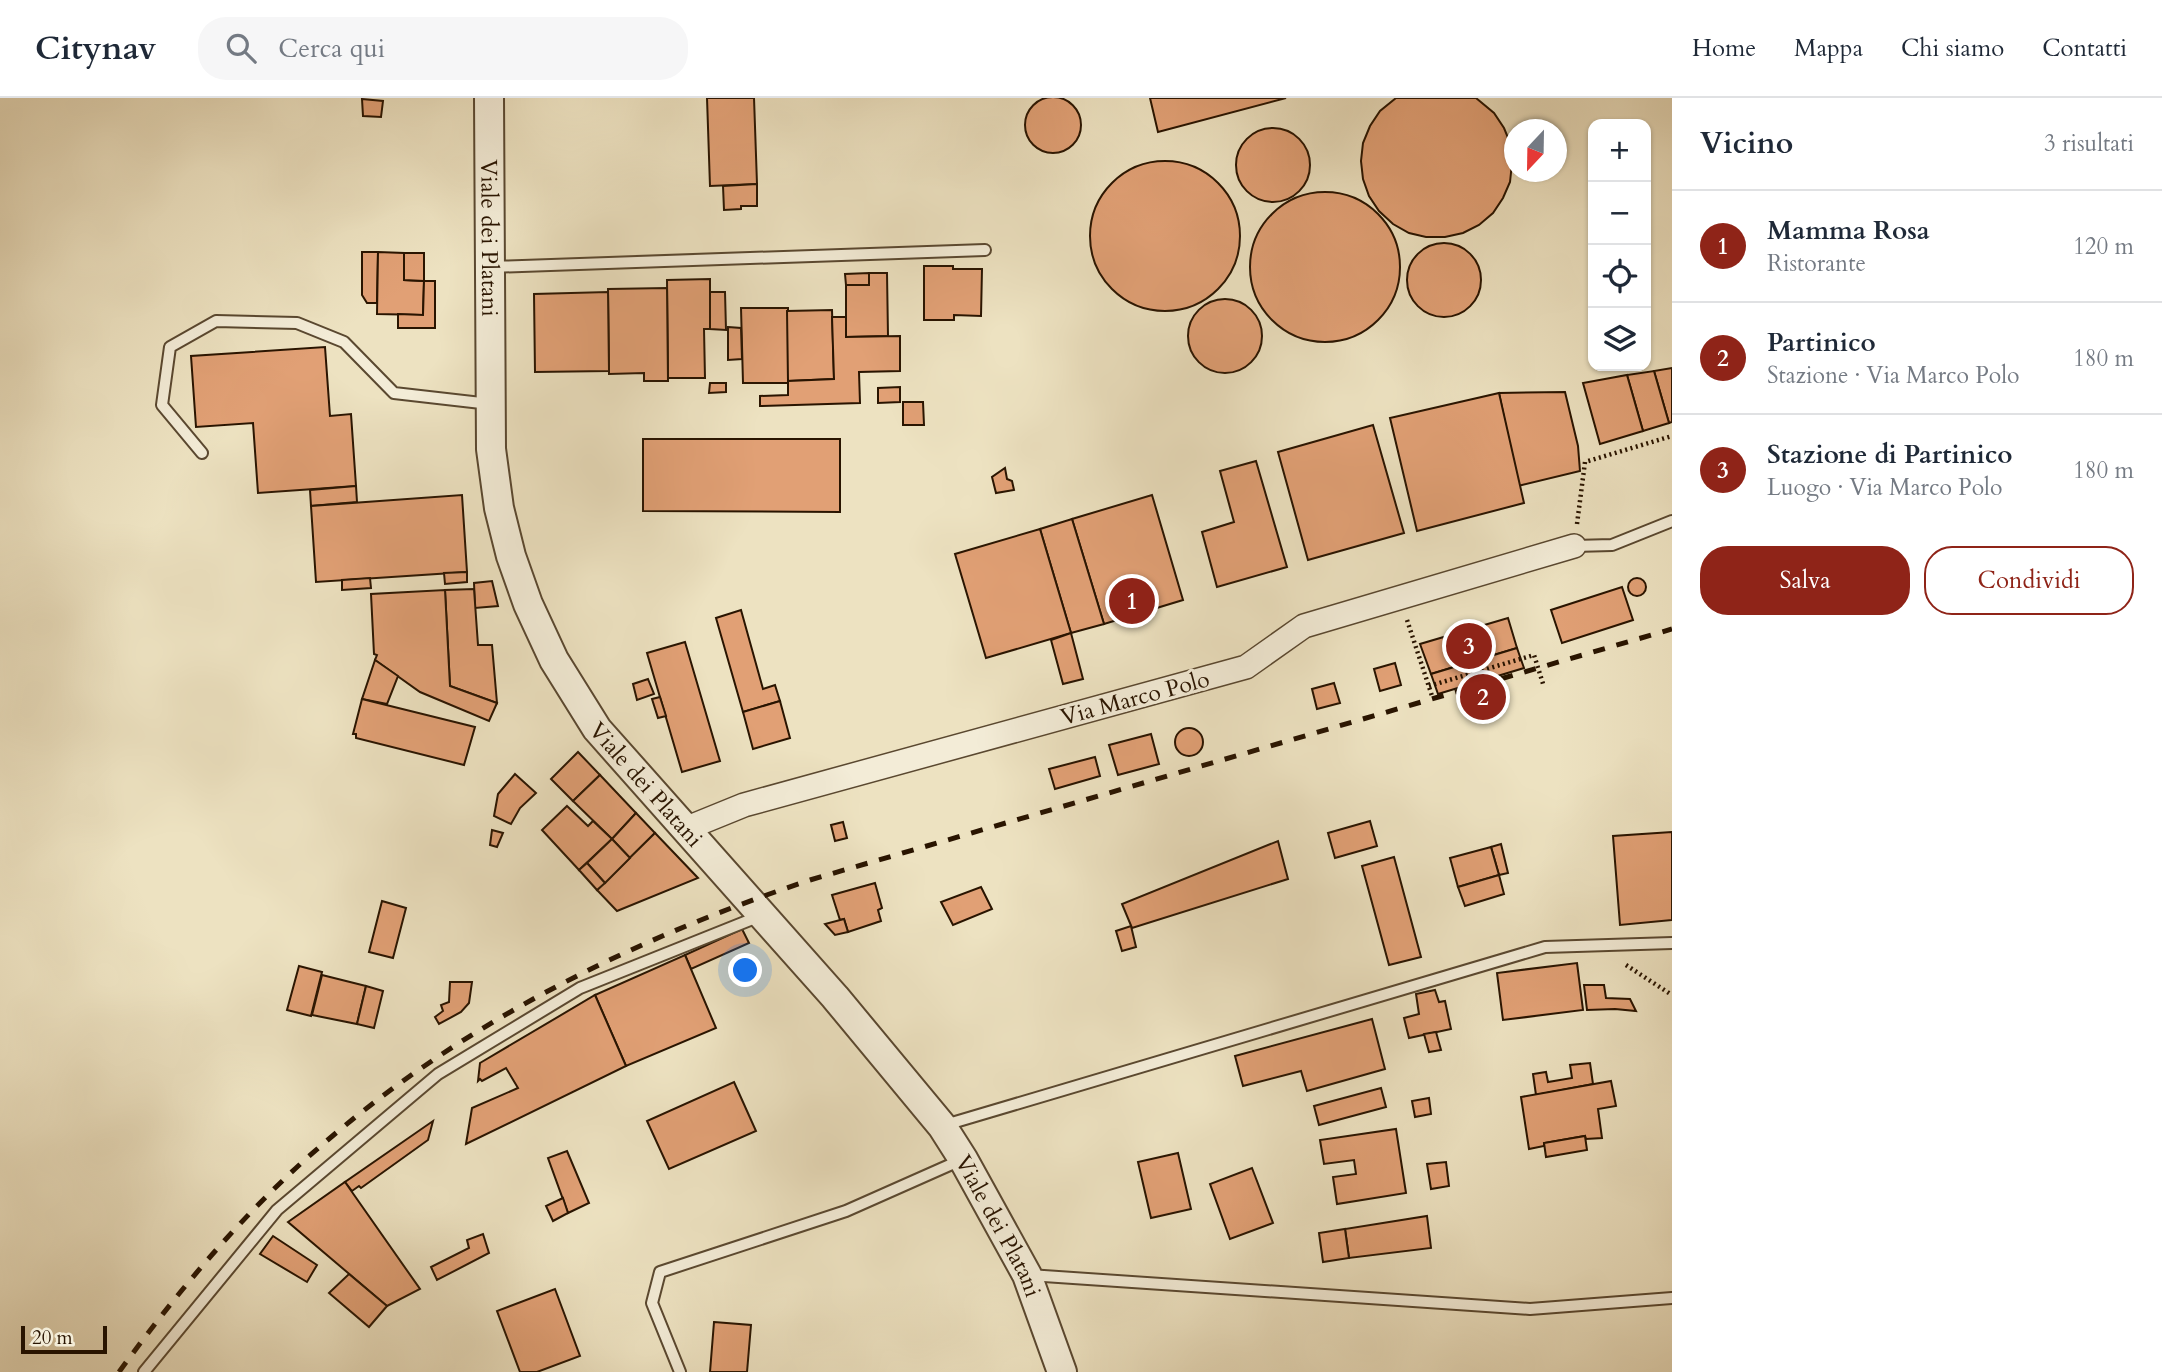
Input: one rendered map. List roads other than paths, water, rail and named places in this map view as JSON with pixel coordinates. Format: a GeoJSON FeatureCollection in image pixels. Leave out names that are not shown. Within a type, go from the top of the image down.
{"type":"FeatureCollection","features":[{"type":"Feature","properties":{"kind":"street","name":"Viale dei Platani"},"geometry":{"type":"LineString","coordinates":[[489,98],[491,449],[499,508],[511,556],[528,604],[554,660],[597,729],[835,997],[942,1126],[964,1159],[1027,1275],[1062,1372]]}},
{"type":"Feature","properties":{"kind":"street","name":"Via Marco Polo"},"geometry":{"type":"LineString","coordinates":[[685,829],[744,805],[1246,667],[1304,626],[1574,546]]}},
{"type":"Feature","properties":{"kind":"lane"},"geometry":{"type":"LineString","coordinates":[[490,267],[985,250]]}},
{"type":"Feature","properties":{"kind":"lane"},"geometry":{"type":"LineString","coordinates":[[202,453],[162,405],[170,347],[216,321],[297,323],[344,342],[394,393],[491,404]]}},
{"type":"Feature","properties":{"kind":"lane"},"geometry":{"type":"LineString","coordinates":[[1574,546],[1612,545],[1672,521]]}},
{"type":"Feature","properties":{"kind":"lane"},"geometry":{"type":"LineString","coordinates":[[144,1372],[277,1210],[438,1074],[580,988],[763,915]]}},
{"type":"Feature","properties":{"kind":"lane"},"geometry":{"type":"LineString","coordinates":[[942,1126],[1545,947],[1672,943]]}},
{"type":"Feature","properties":{"kind":"lane"},"geometry":{"type":"LineString","coordinates":[[680,1372],[652,1303],[660,1272],[846,1211],[964,1159]]}},
{"type":"Feature","properties":{"kind":"lane"},"geometry":{"type":"LineString","coordinates":[[1027,1275],[1530,1309],[1672,1298]]}},
{"type":"Feature","properties":{"kind":"railway"},"geometry":{"type":"LineString","coordinates":[[119,1372],[181,1291],[225,1240],[296,1168],[353,1119],[412,1074],[474,1034],[603,963],[671,932],[810,880],[1672,629]]}},
{"type":"Feature","properties":{"kind":"place","name":"Mamma Rosa"},"geometry":{"type":"Point","coordinates":[1132,601]}},
{"type":"Feature","properties":{"kind":"place","name":"Stazione di Partinico"},"geometry":{"type":"Point","coordinates":[1469,646]}},
{"type":"Feature","properties":{"kind":"place","name":"Partinico"},"geometry":{"type":"Point","coordinates":[1483,697]}}]}
